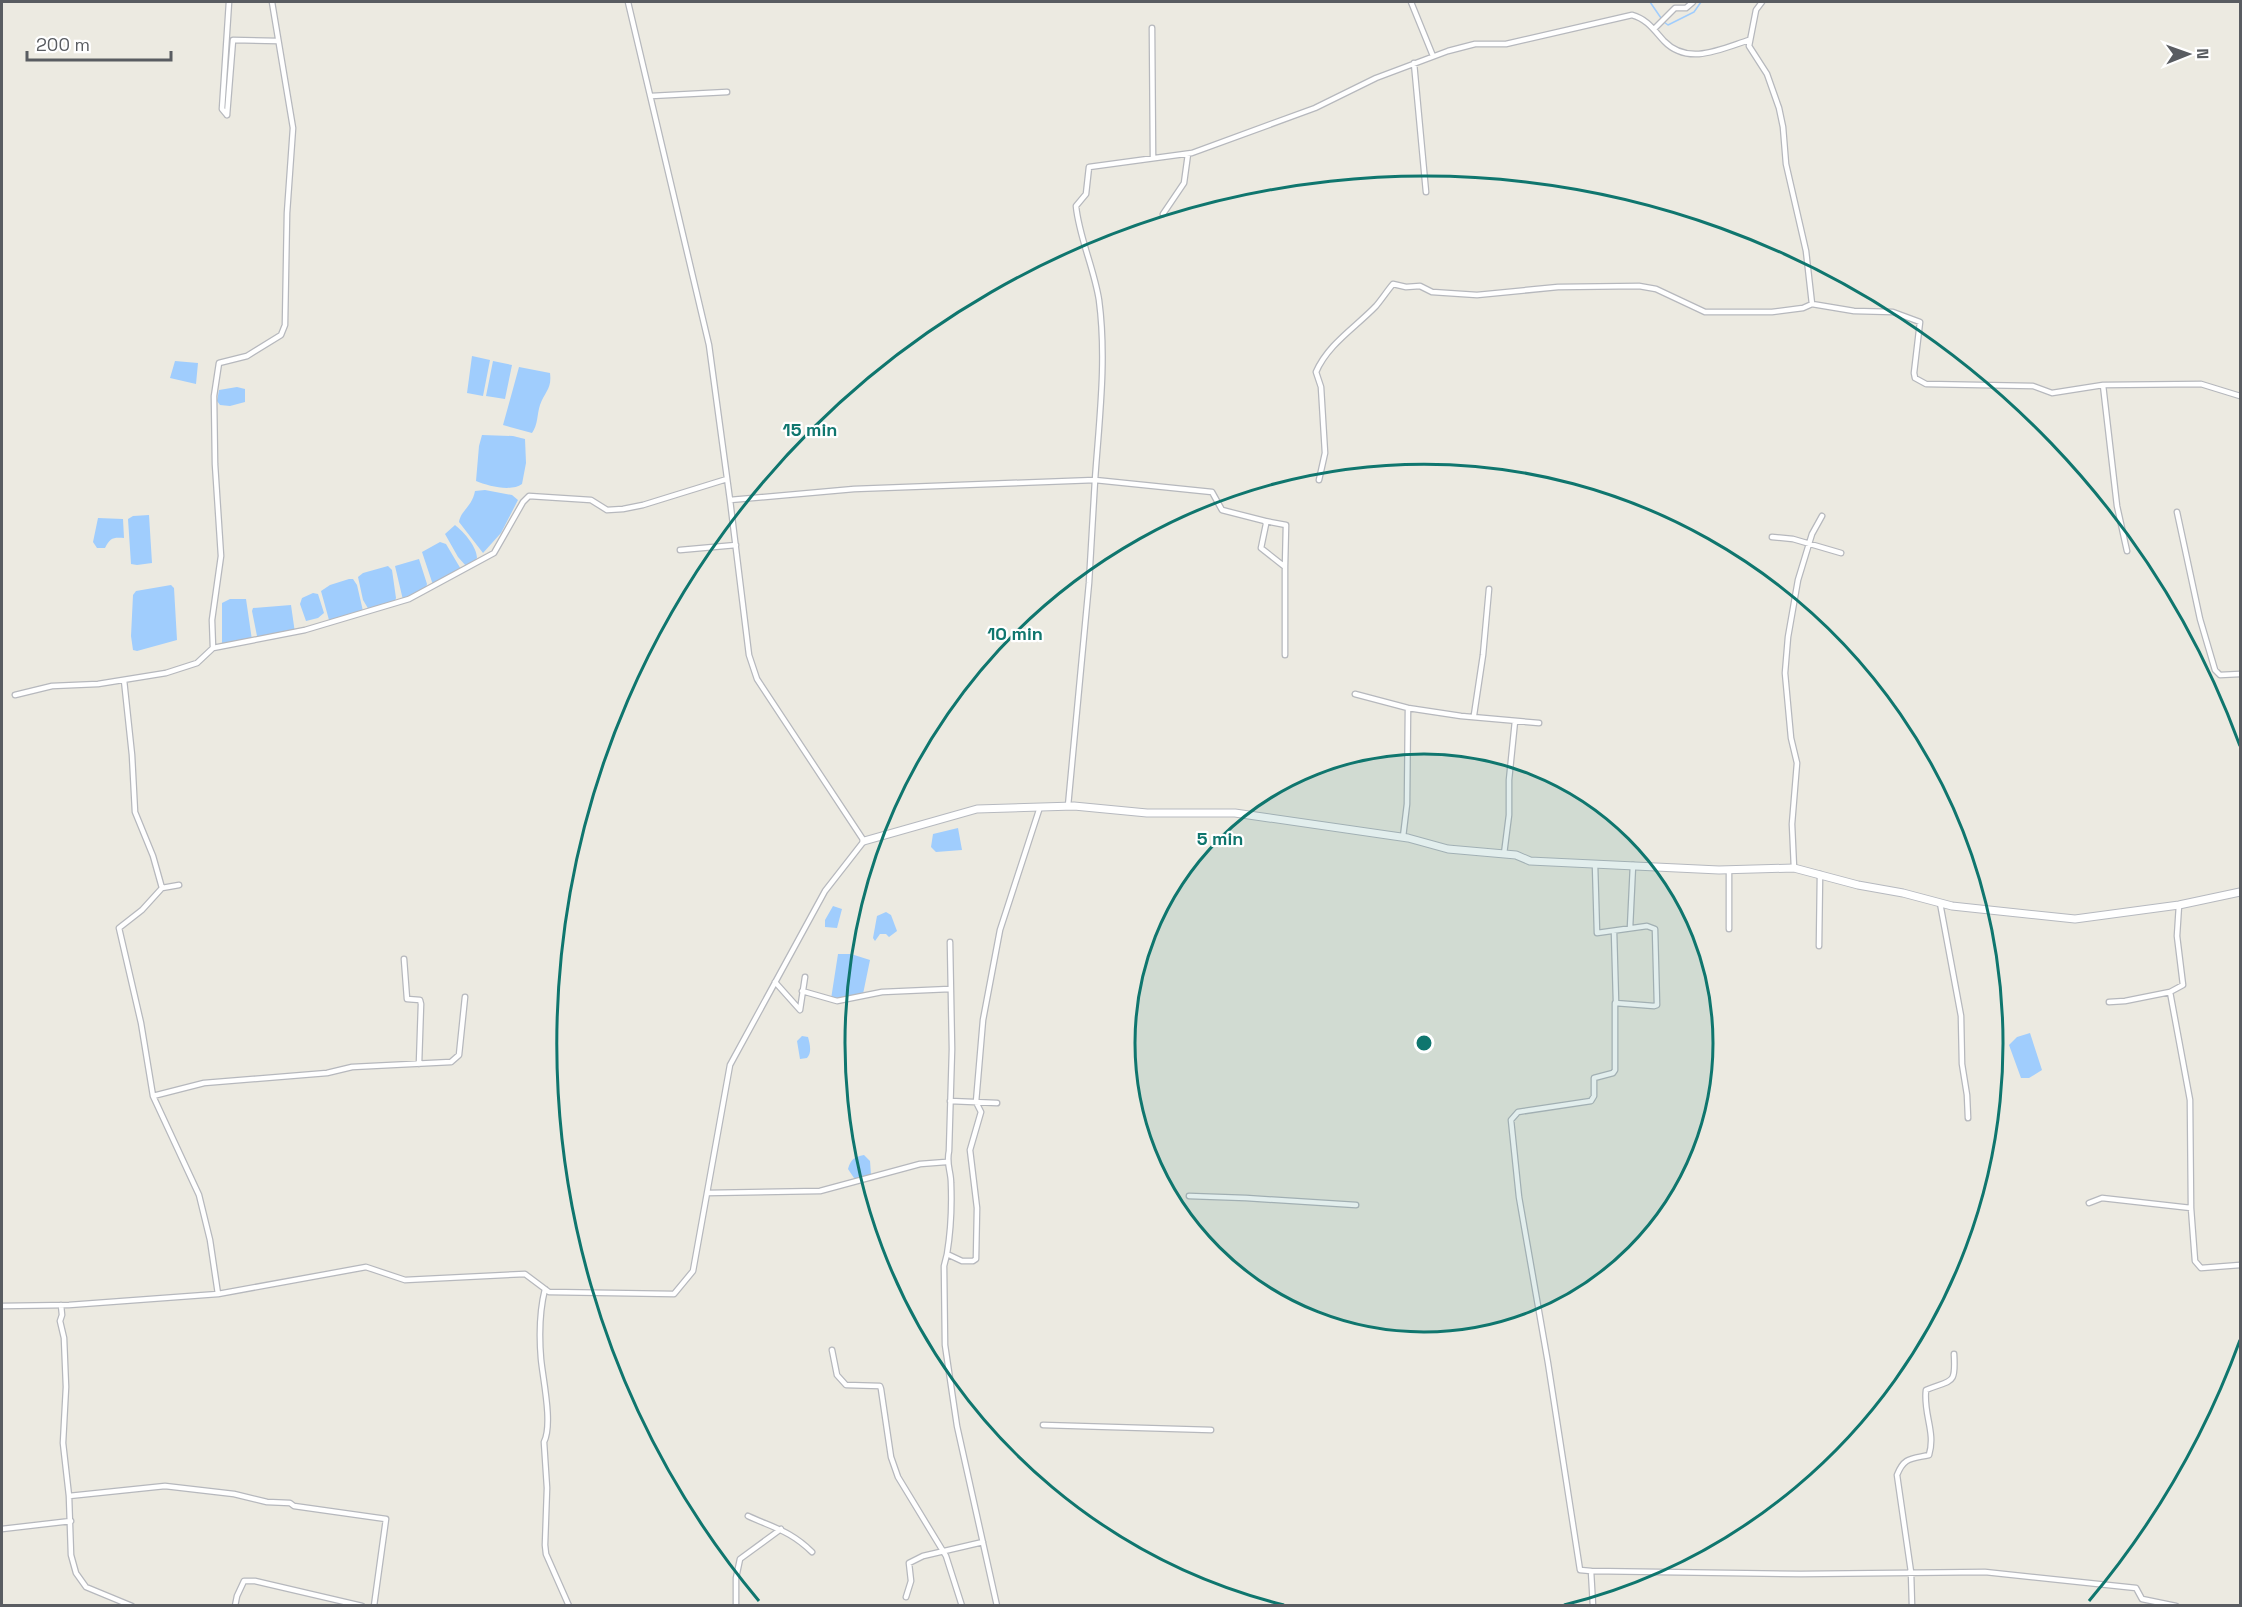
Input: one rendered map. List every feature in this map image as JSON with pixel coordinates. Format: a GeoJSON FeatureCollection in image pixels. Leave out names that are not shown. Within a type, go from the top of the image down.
{"type":"FeatureCollection","features":[{"type":"Feature","properties":{"kind":"street"},"geometry":{"type":"LineString","coordinates":[[229,2],[222,109],[227,115],[233,39],[278,41]]}},
{"type":"Feature","properties":{"kind":"street"},"geometry":{"type":"LineString","coordinates":[[213,648],[212,620],[221,556],[214,464],[214,396],[217,368],[219,363],[247,356],[281,335],[285,325],[287,213],[293,128],[272,2]]}},
{"type":"Feature","properties":{"kind":"street"},"geometry":{"type":"LineString","coordinates":[[628,2],[709,345],[736,545],[748,655],[757,679],[864,841]]}},
{"type":"Feature","properties":{"kind":"street"},"geometry":{"type":"LineString","coordinates":[[1411,2],[1422,34],[1433,56]]}},
{"type":"Feature","properties":{"kind":"street"},"geometry":{"type":"LineString","coordinates":[[1654,29],[1676,8],[1686,8],[1693,2]]}},
{"type":"Feature","properties":{"kind":"street"},"geometry":{"type":"LineString","coordinates":[[1762,2],[1756,10],[1749,46],[1767,74],[1779,108],[1786,164],[1806,251],[1812,304]]}},
{"type":"Feature","properties":{"kind":"street"},"geometry":{"type":"LineString","coordinates":[[1068,806],[1089,583],[1100,403],[1102,327],[1094,273],[1076,206],[1086,194],[1089,167],[1188,153],[1315,108],[1376,78],[1414,63],[1475,44],[1506,44],[1632,15],[1642,18],[1673,48],[1688,54],[1702,55],[1749,40]]}},
{"type":"Feature","properties":{"kind":"street"},"geometry":{"type":"LineString","coordinates":[[1152,28],[1153,157]]}},
{"type":"Feature","properties":{"kind":"street"},"geometry":{"type":"LineString","coordinates":[[1414,63],[1426,192]]}},
{"type":"Feature","properties":{"kind":"street"},"geometry":{"type":"LineString","coordinates":[[651,96],[727,92]]}},
{"type":"Feature","properties":{"kind":"street"},"geometry":{"type":"LineString","coordinates":[[1163,214],[1184,183],[1188,153]]}},
{"type":"Feature","properties":{"kind":"street"},"geometry":{"type":"LineString","coordinates":[[1319,480],[1325,453],[1321,387],[1316,372],[1320,363],[1340,340],[1377,305],[1393,284],[1406,287],[1419,286],[1432,292],[1477,295],[1558,287],[1639,286],[1665,292],[1705,312],[1772,312],[1803,308],[1812,304],[1854,311],[1893,312],[1920,322],[1914,373],[1915,378],[1926,384],[2033,386],[2052,393],[2103,385],[2201,384],[2241,396]]}},
{"type":"Feature","properties":{"kind":"street"},"geometry":{"type":"LineString","coordinates":[[2103,385],[2118,506],[2127,551]]}},
{"type":"Feature","properties":{"kind":"street"},"geometry":{"type":"LineString","coordinates":[[15,694],[52,686],[98,684],[166,673],[197,663],[213,648],[305,630],[409,599],[494,553],[523,502],[529,496],[591,500],[607,510],[623,509],[643,505],[727,478]]}},
{"type":"Feature","properties":{"kind":"street"},"geometry":{"type":"LineString","coordinates":[[730,500],[854,489],[1095,480],[1212,492],[1222,510],[1286,525],[1285,655]]}},
{"type":"Feature","properties":{"kind":"street"},"geometry":{"type":"LineString","coordinates":[[2177,512],[2200,619],[2215,670],[2220,675],[2241,674]]}},
{"type":"Feature","properties":{"kind":"street"},"geometry":{"type":"LineString","coordinates":[[1794,868],[1792,824],[1797,763],[1791,738],[1785,673],[1788,637],[1798,580],[1809,544],[1822,516]]}},
{"type":"Feature","properties":{"kind":"street"},"geometry":{"type":"LineString","coordinates":[[1265,521],[1261,548],[1285,567]]}},
{"type":"Feature","properties":{"kind":"street"},"geometry":{"type":"LineString","coordinates":[[1772,537],[1793,539],[1841,553]]}},
{"type":"Feature","properties":{"kind":"street"},"geometry":{"type":"LineString","coordinates":[[680,550],[736,545]]}},
{"type":"Feature","properties":{"kind":"street"},"geometry":{"type":"LineString","coordinates":[[1473,715],[1483,655],[1489,590]]}},
{"type":"Feature","properties":{"kind":"street"},"geometry":{"type":"LineString","coordinates":[[124,680],[135,812],[153,856],[162,888]]}},
{"type":"Feature","properties":{"kind":"street"},"geometry":{"type":"LineString","coordinates":[[1355,694],[1408,708],[1461,716],[1473,715],[1539,723]]}},
{"type":"Feature","properties":{"kind":"street"},"geometry":{"type":"LineString","coordinates":[[1403,837],[1407,804],[1408,708]]}},
{"type":"Feature","properties":{"kind":"street"},"geometry":{"type":"LineString","coordinates":[[1503,854],[1509,815],[1509,780],[1515,721]]}},
{"type":"Feature","properties":{"kind":"street"},"geometry":{"type":"LineString","coordinates":[[2,1306],[61,1305],[218,1294],[366,1267],[405,1280],[525,1274],[549,1292],[674,1294],[693,1271],[730,1065],[825,891],[864,841],[977,809],[1068,806],[1147,813],[1235,813],[1403,837],[1448,849],[1516,855],[1530,861],[1729,870],[1794,868],[1952,906],[2075,919],[2179,905],[2241,892]]}},
{"type":"Feature","properties":{"kind":"street"},"geometry":{"type":"LineString","coordinates":[[947,1254],[962,1261],[975,1259],[977,1208],[970,1150],[981,1112],[976,1102],[983,1020],[1000,930],[1040,807]]}},
{"type":"Feature","properties":{"kind":"street"},"geometry":{"type":"LineString","coordinates":[[1595,864],[1597,933],[1647,926],[1654,929],[1657,1005],[1616,1002]]}},
{"type":"Feature","properties":{"kind":"street"},"geometry":{"type":"LineString","coordinates":[[1630,928],[1633,865]]}},
{"type":"Feature","properties":{"kind":"street"},"geometry":{"type":"LineString","coordinates":[[1729,870],[1729,929]]}},
{"type":"Feature","properties":{"kind":"street"},"geometry":{"type":"LineString","coordinates":[[1819,946],[1820,874]]}},
{"type":"Feature","properties":{"kind":"street"},"geometry":{"type":"LineString","coordinates":[[179,885],[162,888],[142,910],[119,928],[141,1023],[153,1096],[199,1195],[210,1240],[218,1294]]}},
{"type":"Feature","properties":{"kind":"street"},"geometry":{"type":"LineString","coordinates":[[1940,903],[1961,1016],[1962,1064],[1968,1118]]}},
{"type":"Feature","properties":{"kind":"street"},"geometry":{"type":"LineString","coordinates":[[2109,1002],[2170,992],[2183,985],[2177,936],[2179,905]]}},
{"type":"Feature","properties":{"kind":"street"},"geometry":{"type":"LineString","coordinates":[[1614,931],[1615,1070],[1594,1078],[1593,1099],[1518,1112],[1511,1120],[1519,1197],[1548,1363],[1580,1570],[1801,1574],[1985,1572],[2136,1587],[2142,1599],[2176,1605]]}},
{"type":"Feature","properties":{"kind":"street"},"geometry":{"type":"LineString","coordinates":[[950,942],[952,1049],[949,1151],[946,1162],[951,1175],[952,1220],[944,1266],[945,1345],[957,1426],[997,1605]]}},
{"type":"Feature","properties":{"kind":"street"},"geometry":{"type":"LineString","coordinates":[[404,959],[407,999],[416,998],[421,1004],[419,1064]]}},
{"type":"Feature","properties":{"kind":"street"},"geometry":{"type":"LineString","coordinates":[[775,982],[800,1010],[805,977]]}},
{"type":"Feature","properties":{"kind":"street"},"geometry":{"type":"LineString","coordinates":[[802,991],[837,1001],[882,992],[950,990]]}},
{"type":"Feature","properties":{"kind":"street"},"geometry":{"type":"LineString","coordinates":[[2170,992],[2190,1100],[2190,1208],[2195,1261],[2201,1268],[2241,1265]]}},
{"type":"Feature","properties":{"kind":"street"},"geometry":{"type":"LineString","coordinates":[[153,1096],[204,1083],[327,1073],[352,1067],[451,1062],[459,1055],[465,997]]}},
{"type":"Feature","properties":{"kind":"street"},"geometry":{"type":"LineString","coordinates":[[950,1101],[997,1103]]}},
{"type":"Feature","properties":{"kind":"street"},"geometry":{"type":"LineString","coordinates":[[707,1193],[820,1191],[920,1164],[946,1162]]}},
{"type":"Feature","properties":{"kind":"street"},"geometry":{"type":"LineString","coordinates":[[1189,1196],[1356,1205]]}},
{"type":"Feature","properties":{"kind":"street"},"geometry":{"type":"LineString","coordinates":[[2089,1203],[2102,1198],[2190,1208]]}},
{"type":"Feature","properties":{"kind":"street"},"geometry":{"type":"LineString","coordinates":[[545,1289],[540,1312],[541,1360],[548,1435],[544,1442],[547,1488],[545,1545],[546,1554],[569,1605]]}},
{"type":"Feature","properties":{"kind":"street"},"geometry":{"type":"LineString","coordinates":[[61,1305],[60,1321],[64,1338],[66,1387],[63,1443],[71,1521],[71,1555],[76,1573],[86,1587],[132,1605]]}},
{"type":"Feature","properties":{"kind":"street"},"geometry":{"type":"LineString","coordinates":[[832,1350],[837,1375],[846,1385],[880,1386],[894,1467],[941,1552],[946,1556],[962,1605]]}},
{"type":"Feature","properties":{"kind":"street"},"geometry":{"type":"LineString","coordinates":[[1912,1605],[1911,1572],[1897,1476],[1901,1464],[1907,1460],[1929,1455],[1933,1444],[1926,1405],[1926,1390],[1951,1380],[1955,1374],[1954,1354]]}},
{"type":"Feature","properties":{"kind":"street"},"geometry":{"type":"LineString","coordinates":[[1043,1425],[1211,1430]]}},
{"type":"Feature","properties":{"kind":"street"},"geometry":{"type":"LineString","coordinates":[[69,1496],[165,1486],[234,1494],[267,1502],[290,1503],[294,1506],[386,1520],[374,1605]]}},
{"type":"Feature","properties":{"kind":"street"},"geometry":{"type":"LineString","coordinates":[[748,1516],[781,1528],[793,1535],[812,1552]]}},
{"type":"Feature","properties":{"kind":"street"},"geometry":{"type":"LineString","coordinates":[[2,1529],[71,1521]]}},
{"type":"Feature","properties":{"kind":"street"},"geometry":{"type":"LineString","coordinates":[[736,1605],[736,1578],[740,1559],[781,1528]]}},
{"type":"Feature","properties":{"kind":"street"},"geometry":{"type":"LineString","coordinates":[[906,1597],[911,1581],[909,1563],[923,1556],[983,1542]]}},
{"type":"Feature","properties":{"kind":"street"},"geometry":{"type":"LineString","coordinates":[[1591,1571],[1593,1605]]}},
{"type":"Feature","properties":{"kind":"street"},"geometry":{"type":"LineString","coordinates":[[235,1605],[244,1581],[255,1581],[338,1603],[362,1605]]}},
{"type":"Feature","properties":{"kind":"street"},"geometry":{"type":"LineString","coordinates":[[110,1605],[113,1597]]}},
{"type":"Feature","properties":{"kind":"water"},"geometry":{"type":"Polygon","coordinates":[[[472,356],[490,360],[483,396],[467,393],[472,356]]]}},
{"type":"Feature","properties":{"kind":"water"},"geometry":{"type":"Polygon","coordinates":[[[175,361],[198,363],[196,384],[170,378],[175,361]]]}},
{"type":"Feature","properties":{"kind":"water"},"geometry":{"type":"Polygon","coordinates":[[[493,361],[512,365],[505,399],[486,396],[493,361]]]}},
{"type":"Feature","properties":{"kind":"water"},"geometry":{"type":"Polygon","coordinates":[[[519,367],[550,373],[549,386],[540,405],[532,433],[503,425],[519,367]]]}},
{"type":"Feature","properties":{"kind":"water"},"geometry":{"type":"Polygon","coordinates":[[[237,387],[245,389],[245,402],[230,406],[220,405],[217,401],[219,390],[237,387]]]}},
{"type":"Feature","properties":{"kind":"water"},"geometry":{"type":"Polygon","coordinates":[[[482,435],[513,436],[525,439],[526,463],[522,484],[506,488],[476,481],[482,435]]]}},
{"type":"Feature","properties":{"kind":"water"},"geometry":{"type":"Polygon","coordinates":[[[485,490],[512,495],[518,500],[501,533],[483,553],[459,522],[472,501],[475,491],[485,490]]]}},
{"type":"Feature","properties":{"kind":"water"},"geometry":{"type":"Polygon","coordinates":[[[149,515],[152,563],[131,564],[128,519],[133,516],[149,515]]]}},
{"type":"Feature","properties":{"kind":"water"},"geometry":{"type":"Polygon","coordinates":[[[98,518],[123,519],[124,538],[112,539],[105,548],[97,548],[93,542],[98,518]]]}},
{"type":"Feature","properties":{"kind":"water"},"geometry":{"type":"Polygon","coordinates":[[[455,525],[475,549],[477,558],[471,565],[466,566],[458,557],[445,534],[455,525]]]}},
{"type":"Feature","properties":{"kind":"water"},"geometry":{"type":"Polygon","coordinates":[[[440,542],[446,544],[462,571],[433,585],[422,552],[440,542]]]}},
{"type":"Feature","properties":{"kind":"water"},"geometry":{"type":"Polygon","coordinates":[[[419,559],[427,584],[425,591],[403,600],[395,566],[419,559]]]}},
{"type":"Feature","properties":{"kind":"water"},"geometry":{"type":"Polygon","coordinates":[[[388,566],[392,570],[396,598],[394,604],[369,610],[363,600],[358,577],[363,573],[388,566]]]}},
{"type":"Feature","properties":{"kind":"water"},"geometry":{"type":"Polygon","coordinates":[[[353,579],[357,585],[363,611],[358,617],[329,620],[321,591],[330,585],[353,579]]]}},
{"type":"Feature","properties":{"kind":"water"},"geometry":{"type":"Polygon","coordinates":[[[171,585],[174,588],[177,640],[137,651],[133,650],[131,636],[133,595],[136,591],[171,585]]]}},
{"type":"Feature","properties":{"kind":"water"},"geometry":{"type":"Polygon","coordinates":[[[313,593],[318,594],[324,613],[318,618],[306,621],[300,604],[302,598],[313,593]]]}},
{"type":"Feature","properties":{"kind":"water"},"geometry":{"type":"Polygon","coordinates":[[[230,599],[246,599],[252,640],[222,648],[222,603],[230,599]]]}},
{"type":"Feature","properties":{"kind":"water"},"geometry":{"type":"Polygon","coordinates":[[[291,605],[295,633],[276,639],[258,641],[253,608],[291,605]]]}},
{"type":"Feature","properties":{"kind":"water"},"geometry":{"type":"Polygon","coordinates":[[[958,828],[962,850],[936,852],[931,847],[933,834],[958,828]]]}},
{"type":"Feature","properties":{"kind":"water"},"geometry":{"type":"Polygon","coordinates":[[[833,906],[842,909],[837,928],[825,927],[825,920],[833,906]]]}},
{"type":"Feature","properties":{"kind":"water"},"geometry":{"type":"Polygon","coordinates":[[[886,912],[891,915],[897,931],[889,937],[886,934],[880,934],[875,941],[873,938],[877,916],[886,912]]]}},
{"type":"Feature","properties":{"kind":"water"},"geometry":{"type":"Polygon","coordinates":[[[838,954],[851,954],[870,960],[863,994],[831,999],[838,954]]]}},
{"type":"Feature","properties":{"kind":"water"},"geometry":{"type":"Polygon","coordinates":[[[2030,1033],[2042,1070],[2029,1078],[2021,1078],[2009,1045],[2017,1037],[2030,1033]]]}},
{"type":"Feature","properties":{"kind":"water"},"geometry":{"type":"Polygon","coordinates":[[[802,1036],[808,1037],[810,1051],[807,1058],[800,1059],[797,1041],[802,1036]]]}},
{"type":"Feature","properties":{"kind":"water"},"geometry":{"type":"Polygon","coordinates":[[[864,1155],[870,1161],[871,1175],[863,1179],[854,1178],[848,1169],[849,1166],[853,1159],[864,1155]]]}},
{"type":"Feature","properties":{"kind":"waterway"},"geometry":{"type":"LineString","coordinates":[[1650,2],[1661,18]]}},
{"type":"Feature","properties":{"kind":"waterway"},"geometry":{"type":"LineString","coordinates":[[1664,22],[1668,25],[1694,12],[1701,2]]}}]}
